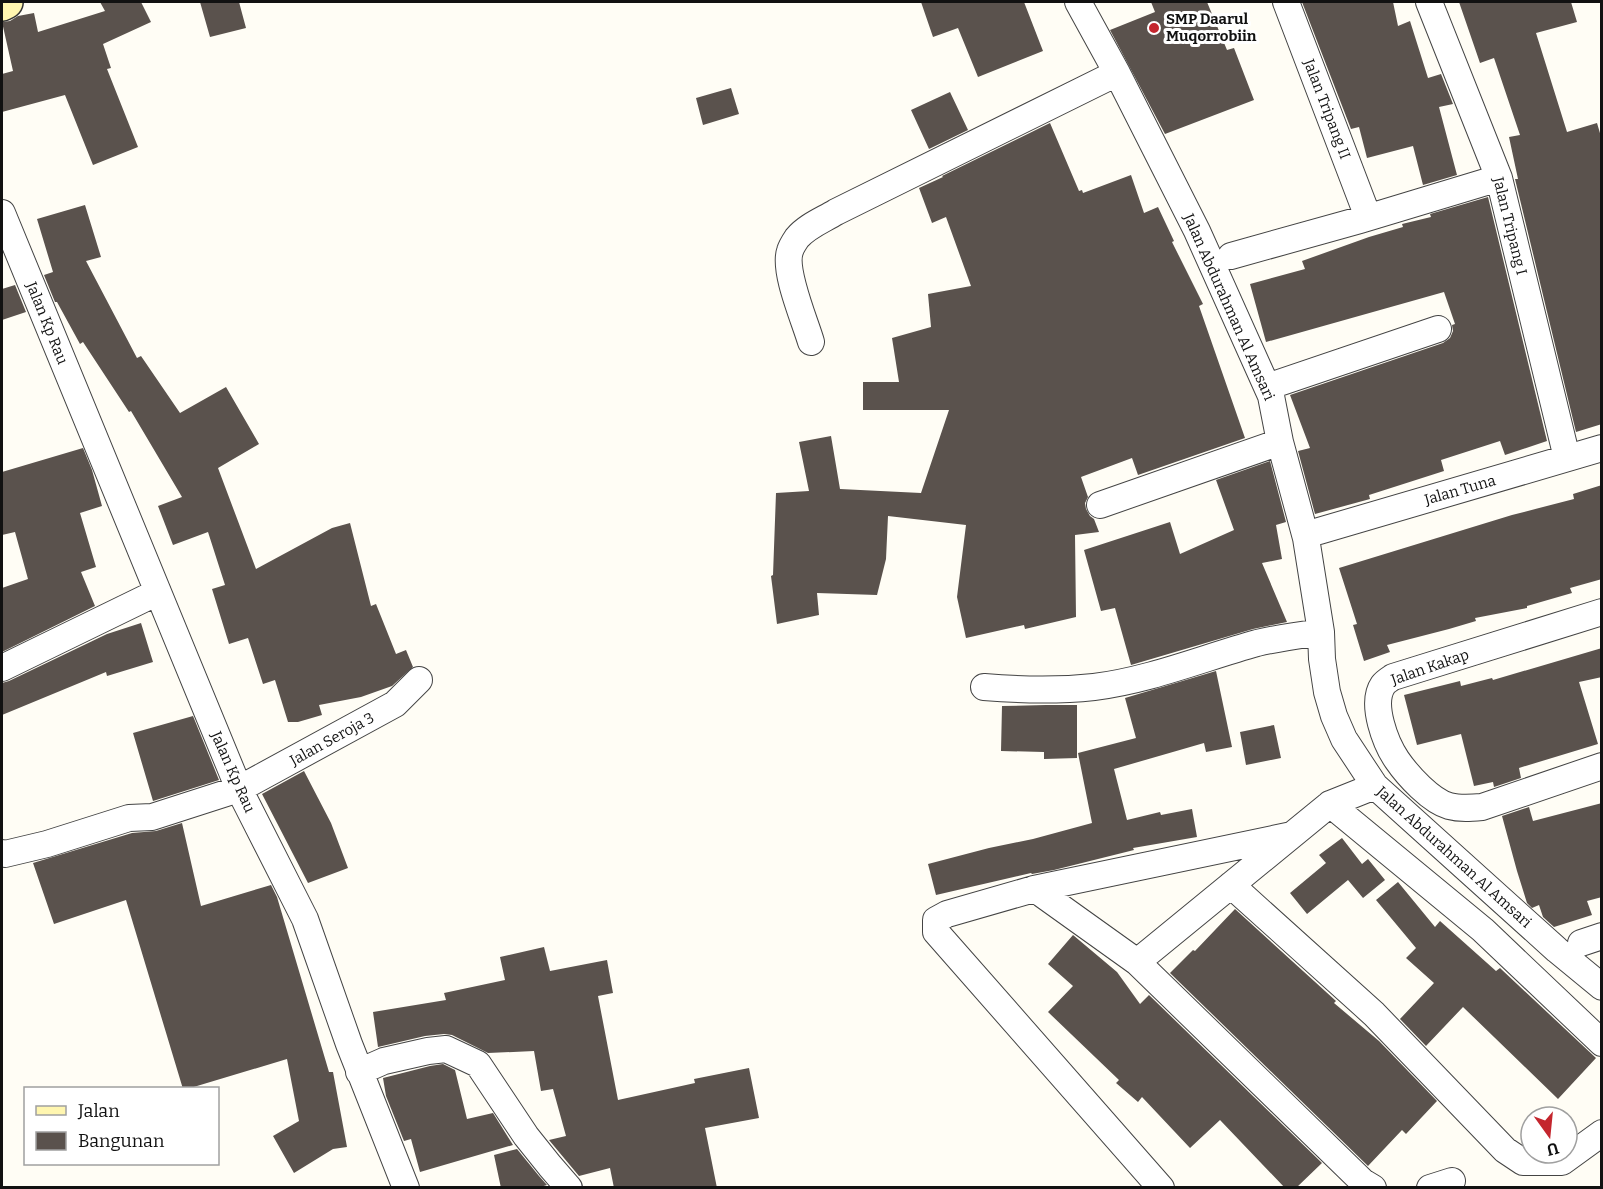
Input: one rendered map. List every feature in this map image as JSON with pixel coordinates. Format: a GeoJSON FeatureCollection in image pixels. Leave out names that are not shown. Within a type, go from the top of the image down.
{"type":"FeatureCollection","features":[{"type":"Feature","properties":{"kind":"street"},"geometry":{"type":"LineString","coordinates":[[2,4],[6,2]]}},
{"type":"Feature","properties":{"kind":"street","name":"Jalan Abdurahman Al Amsari"},"geometry":{"type":"LineString","coordinates":[[1078,2],[1117,73],[1213,265],[1271,396],[1280,442],[1306,538],[1321,632],[1327,692],[1344,739],[1375,786],[1548,942],[1602,987]]}},
{"type":"Feature","properties":{"kind":"street","name":"Jalan Tripang II"},"geometry":{"type":"LineString","coordinates":[[1286,2],[1368,217]]}},
{"type":"Feature","properties":{"kind":"street","name":"Jalan Tripang I"},"geometry":{"type":"LineString","coordinates":[[1429,2],[1499,178],[1567,458]]}},
{"type":"Feature","properties":{"kind":"street"},"geometry":{"type":"LineString","coordinates":[[811,342],[791,279],[789,264],[790,251],[797,239],[810,227],[1117,73]]}},
{"type":"Feature","properties":{"kind":"street"},"geometry":{"type":"LineString","coordinates":[[1231,256],[1499,178]]}},
{"type":"Feature","properties":{"kind":"street","name":"Jalan Kp Rau"},"geometry":{"type":"LineString","coordinates":[[2,213],[239,789],[305,919],[359,1072],[406,1188]]}},
{"type":"Feature","properties":{"kind":"street"},"geometry":{"type":"LineString","coordinates":[[1267,387],[1438,329]]}},
{"type":"Feature","properties":{"kind":"street"},"geometry":{"type":"LineString","coordinates":[[1100,505],[1280,442]]}},
{"type":"Feature","properties":{"kind":"street","name":"Jalan Tuna"},"geometry":{"type":"LineString","coordinates":[[1319,531],[1602,448]]}},
{"type":"Feature","properties":{"kind":"street"},"geometry":{"type":"LineString","coordinates":[[2,668],[158,592]]}},
{"type":"Feature","properties":{"kind":"street","name":"Jalan Kakap"},"geometry":{"type":"LineString","coordinates":[[1602,612],[1393,677],[1384,684],[1379,692],[1377,706],[1386,739],[1397,760],[1416,783],[1433,798],[1448,806],[1482,807],[1602,766]]}},
{"type":"Feature","properties":{"kind":"street"},"geometry":{"type":"LineString","coordinates":[[984,687],[1015,690],[1063,690],[1096,687],[1155,673],[1259,643],[1321,632]]}},
{"type":"Feature","properties":{"kind":"street","name":"Jalan Seroja 3"},"geometry":{"type":"LineString","coordinates":[[2,854],[47,844],[129,818],[152,817],[239,789],[395,704],[419,680]]}},
{"type":"Feature","properties":{"kind":"street"},"geometry":{"type":"LineString","coordinates":[[1137,962],[1330,804],[1375,786]]}},
{"type":"Feature","properties":{"kind":"street"},"geometry":{"type":"LineString","coordinates":[[1330,804],[1483,930],[1602,1043]]}},
{"type":"Feature","properties":{"kind":"street"},"geometry":{"type":"LineString","coordinates":[[1161,1188],[936,932],[936,920],[948,914],[1034,890],[1292,835]]}},
{"type":"Feature","properties":{"kind":"street"},"geometry":{"type":"LineString","coordinates":[[1231,885],[1374,1014],[1505,1150],[1523,1162],[1562,1162],[1602,1133]]}},
{"type":"Feature","properties":{"kind":"street"},"geometry":{"type":"LineString","coordinates":[[1034,890],[1137,962],[1363,1182],[1373,1188]]}},
{"type":"Feature","properties":{"kind":"street"},"geometry":{"type":"LineString","coordinates":[[359,1072],[384,1061],[446,1049],[478,1064],[526,1136],[569,1188]]}},
{"type":"Feature","properties":{"kind":"building"},"geometry":{"type":"Polygon","coordinates":[[[100,2],[141,2],[151,22],[103,44],[111,68],[107,69],[138,147],[93,165],[65,95],[2,112],[2,74],[13,71],[2,22],[34,13],[38,32],[105,11],[100,2]]]}},
{"type":"Feature","properties":{"kind":"building"},"geometry":{"type":"Polygon","coordinates":[[[200,2],[239,2],[246,28],[210,37],[200,2]]]}},
{"type":"Feature","properties":{"kind":"building"},"geometry":{"type":"Polygon","coordinates":[[[921,2],[1024,2],[1043,51],[978,77],[958,28],[933,37],[921,2]]]}},
{"type":"Feature","properties":{"kind":"building"},"geometry":{"type":"Polygon","coordinates":[[[1151,2],[1207,2],[1227,50],[1234,48],[1254,100],[1165,134],[1110,30],[1155,12],[1151,2]]]}},
{"type":"Feature","properties":{"kind":"building"},"geometry":{"type":"Polygon","coordinates":[[[1302,2],[1393,2],[1398,26],[1410,21],[1428,78],[1441,74],[1453,104],[1439,107],[1457,175],[1423,185],[1413,146],[1367,158],[1359,127],[1351,129],[1302,2]]]}},
{"type":"Feature","properties":{"kind":"building"},"geometry":{"type":"Polygon","coordinates":[[[1459,2],[1571,2],[1577,22],[1536,33],[1567,132],[1597,123],[1602,140],[1602,424],[1576,432],[1515,179],[1518,179],[1509,137],[1520,135],[1494,58],[1480,63],[1459,2]]]}},
{"type":"Feature","properties":{"kind":"building"},"geometry":{"type":"Polygon","coordinates":[[[731,88],[739,114],[703,125],[696,98],[731,88]]]}},
{"type":"Feature","properties":{"kind":"building"},"geometry":{"type":"Polygon","coordinates":[[[950,92],[968,130],[929,149],[911,110],[950,92]]]}},
{"type":"Feature","properties":{"kind":"building"},"geometry":{"type":"Polygon","coordinates":[[[1050,123],[1079,191],[1082,190],[1083,193],[1131,175],[1144,213],[1158,207],[1174,241],[1172,242],[1203,304],[1199,306],[1245,438],[1138,475],[1132,458],[1081,477],[1088,497],[1085,503],[1086,509],[1094,519],[1099,532],[1075,535],[1076,617],[1025,629],[1024,625],[966,638],[957,597],[966,525],[888,516],[886,559],[877,595],[817,593],[819,615],[777,624],[771,576],[773,575],[776,493],[809,491],[799,442],[831,436],[840,489],[921,493],[949,410],[863,410],[863,382],[899,382],[892,338],[931,327],[928,294],[971,286],[946,217],[932,223],[919,188],[1050,123]]]}},
{"type":"Feature","properties":{"kind":"building"},"geometry":{"type":"Polygon","coordinates":[[[1488,197],[1547,441],[1505,455],[1500,441],[1441,460],[1444,471],[1369,495],[1370,499],[1315,514],[1298,451],[1310,448],[1290,395],[1443,343],[1450,338],[1453,331],[1452,325],[1455,324],[1444,292],[1266,342],[1250,284],[1305,269],[1302,261],[1403,227],[1402,224],[1431,217],[1430,214],[1488,197]]]}},
{"type":"Feature","properties":{"kind":"building"},"geometry":{"type":"Polygon","coordinates":[[[85,205],[101,257],[86,261],[137,358],[141,356],[180,413],[226,387],[259,444],[218,468],[256,569],[332,528],[350,523],[371,606],[376,604],[396,654],[406,650],[413,667],[392,686],[361,697],[319,705],[322,715],[298,722],[288,722],[275,680],[263,684],[248,638],[229,644],[212,589],[225,585],[208,532],[173,545],[158,506],[182,497],[131,411],[129,412],[83,342],[80,344],[55,302],[44,275],[53,272],[37,219],[85,205]]]}},
{"type":"Feature","properties":{"kind":"building"},"geometry":{"type":"Polygon","coordinates":[[[15,285],[26,312],[2,320],[2,289],[15,285]]]}},
{"type":"Feature","properties":{"kind":"building"},"geometry":{"type":"Polygon","coordinates":[[[83,448],[102,506],[80,513],[96,567],[81,572],[95,606],[2,652],[2,588],[28,579],[15,532],[2,535],[2,472],[83,448]]]}},
{"type":"Feature","properties":{"kind":"building"},"geometry":{"type":"Polygon","coordinates":[[[1270,461],[1286,522],[1276,525],[1282,559],[1262,563],[1287,622],[1253,629],[1131,665],[1115,608],[1101,611],[1084,550],[1170,522],[1180,554],[1234,530],[1216,480],[1270,461]]]}},
{"type":"Feature","properties":{"kind":"building"},"geometry":{"type":"Polygon","coordinates":[[[1602,485],[1602,579],[1570,588],[1572,593],[1527,606],[1527,608],[1475,618],[1476,621],[1387,645],[1390,652],[1364,661],[1353,625],[1357,624],[1339,568],[1512,515],[1574,499],[1573,494],[1602,485]]]}},
{"type":"Feature","properties":{"kind":"building"},"geometry":{"type":"Polygon","coordinates":[[[141,623],[153,662],[107,676],[106,672],[2,715],[2,683],[107,634],[141,623]]]}},
{"type":"Feature","properties":{"kind":"building"},"geometry":{"type":"Polygon","coordinates":[[[1602,648],[1602,677],[1579,682],[1598,744],[1519,768],[1521,778],[1494,787],[1493,782],[1474,786],[1461,734],[1417,745],[1404,695],[1460,681],[1461,686],[1492,678],[1493,680],[1602,648]]]}},
{"type":"Feature","properties":{"kind":"building"},"geometry":{"type":"Polygon","coordinates":[[[1216,671],[1232,747],[1206,752],[1204,743],[1114,769],[1127,820],[1160,812],[1161,815],[1192,809],[1197,837],[1133,848],[1134,850],[1054,870],[1031,873],[936,895],[928,864],[1092,823],[1078,753],[1136,738],[1125,698],[1216,671]]]}},
{"type":"Feature","properties":{"kind":"building"},"geometry":{"type":"Polygon","coordinates":[[[1077,705],[1077,758],[1044,759],[1044,752],[1001,751],[1002,706],[1077,705]]]}},
{"type":"Feature","properties":{"kind":"building"},"geometry":{"type":"Polygon","coordinates":[[[193,716],[219,780],[153,801],[133,733],[193,716]]]}},
{"type":"Feature","properties":{"kind":"building"},"geometry":{"type":"Polygon","coordinates":[[[1274,725],[1281,758],[1246,765],[1240,732],[1274,725]]]}},
{"type":"Feature","properties":{"kind":"building"},"geometry":{"type":"Polygon","coordinates":[[[304,771],[331,823],[348,868],[308,883],[262,794],[304,771]]]}},
{"type":"Feature","properties":{"kind":"building"},"geometry":{"type":"Polygon","coordinates":[[[1602,803],[1602,897],[1587,901],[1592,915],[1554,927],[1543,917],[1539,905],[1532,908],[1527,903],[1502,816],[1529,807],[1533,821],[1602,803]]]}},
{"type":"Feature","properties":{"kind":"building"},"geometry":{"type":"Polygon","coordinates":[[[182,823],[201,906],[271,885],[277,897],[329,1072],[333,1072],[347,1147],[333,1149],[294,1173],[273,1136],[299,1121],[287,1059],[194,1087],[182,1087],[126,900],[54,924],[33,863],[132,833],[156,831],[182,823]]]}},
{"type":"Feature","properties":{"kind":"building"},"geometry":{"type":"Polygon","coordinates":[[[1342,838],[1362,864],[1368,859],[1385,880],[1363,898],[1348,880],[1307,914],[1290,893],[1326,863],[1319,855],[1342,838]]]}},
{"type":"Feature","properties":{"kind":"building"},"geometry":{"type":"Polygon","coordinates":[[[1398,882],[1435,927],[1440,921],[1496,971],[1500,968],[1596,1058],[1558,1099],[1463,1007],[1426,1046],[1400,1019],[1434,983],[1406,958],[1416,948],[1376,900],[1398,882]]]}},
{"type":"Feature","properties":{"kind":"building"},"geometry":{"type":"Polygon","coordinates":[[[1235,909],[1336,1001],[1334,1003],[1379,1041],[1437,1101],[1406,1134],[1402,1130],[1368,1166],[1170,973],[1193,950],[1195,951],[1235,909]]]}},
{"type":"Feature","properties":{"kind":"building"},"geometry":{"type":"Polygon","coordinates":[[[1073,935],[1117,972],[1140,1004],[1149,995],[1322,1163],[1296,1188],[1285,1188],[1220,1120],[1190,1148],[1142,1097],[1138,1102],[1116,1083],[1119,1080],[1048,1012],[1073,986],[1048,964],[1073,935]]]}},
{"type":"Feature","properties":{"kind":"building"},"geometry":{"type":"Polygon","coordinates":[[[544,947],[550,971],[607,960],[613,993],[598,996],[618,1100],[695,1083],[694,1079],[749,1068],[759,1118],[705,1128],[717,1188],[614,1188],[610,1168],[579,1176],[549,1140],[566,1136],[553,1089],[541,1091],[534,1051],[488,1053],[452,1035],[444,1034],[378,1047],[373,1012],[446,1000],[444,993],[505,980],[500,957],[544,947]]]}},
{"type":"Feature","properties":{"kind":"building"},"geometry":{"type":"Polygon","coordinates":[[[443,1064],[455,1070],[467,1119],[493,1113],[513,1145],[420,1172],[411,1139],[404,1141],[386,1096],[383,1078],[443,1064]]]}},
{"type":"Feature","properties":{"kind":"building"},"geometry":{"type":"Polygon","coordinates":[[[517,1149],[547,1185],[537,1188],[501,1188],[494,1155],[517,1149]]]}},
{"type":"Feature","properties":{"kind":"place","name":"SMP Daarul Muqorrobiin"},"geometry":{"type":"Point","coordinates":[1154,28]}}]}
